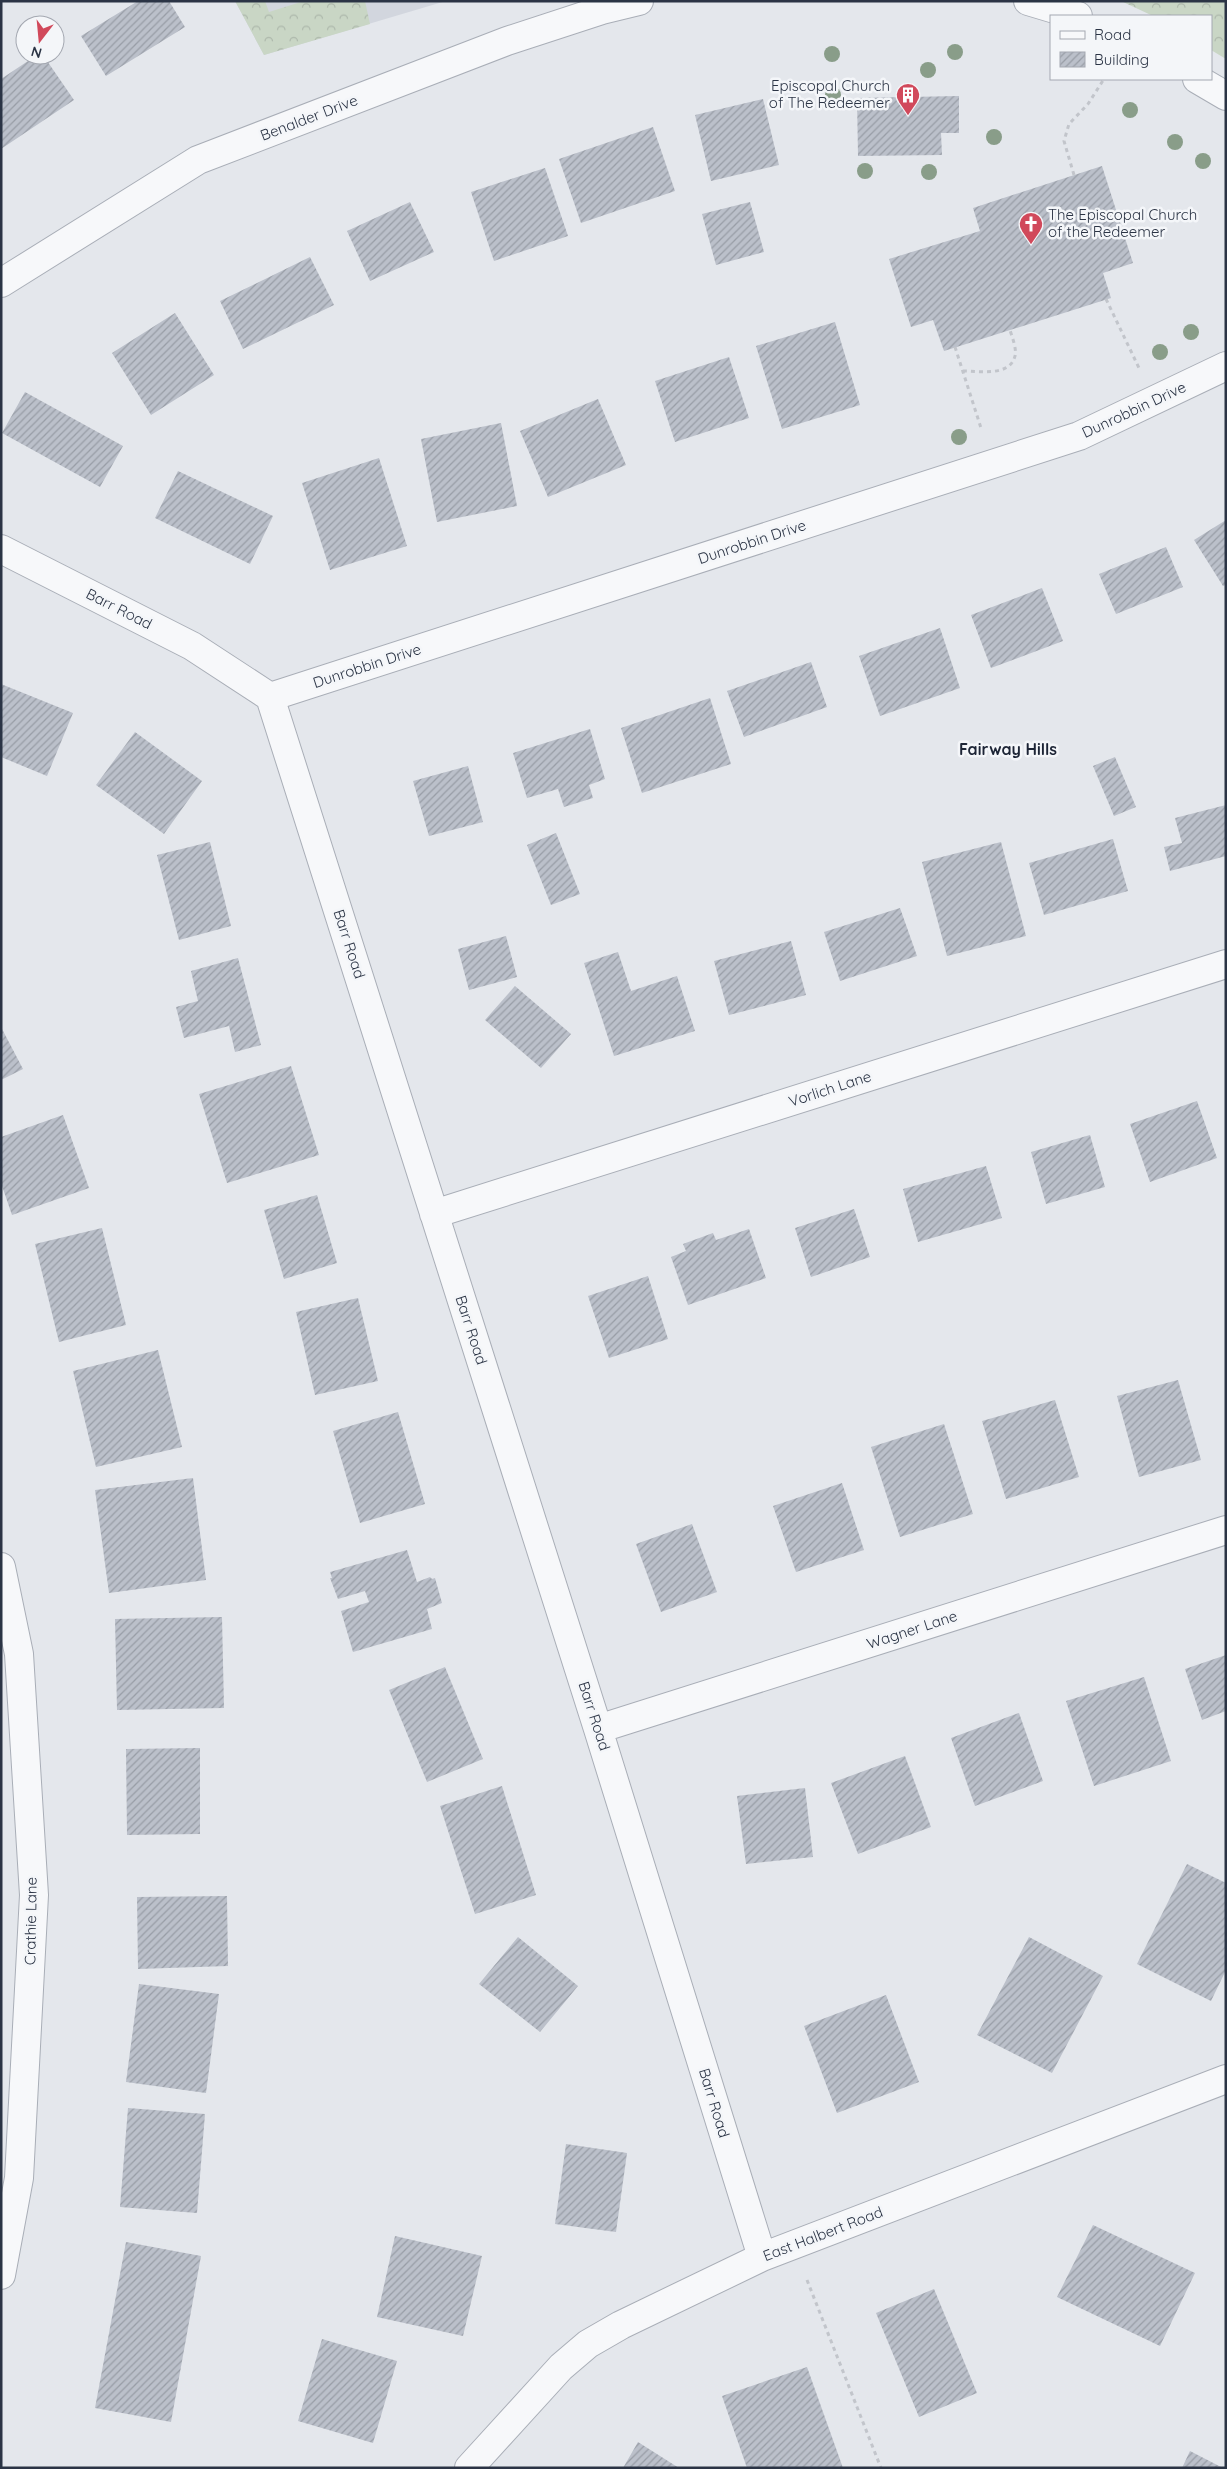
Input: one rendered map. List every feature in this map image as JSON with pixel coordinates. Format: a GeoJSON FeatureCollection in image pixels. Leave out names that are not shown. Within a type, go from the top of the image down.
{"type":"FeatureCollection","features":[{"type":"Feature","properties":{"kind":"street","name":"Benalder Drive"},"geometry":{"type":"LineString","coordinates":[[1,283],[198,160],[508,41],[602,10],[639,1]]}},
{"type":"Feature","properties":{"kind":"street"},"geometry":{"type":"LineString","coordinates":[[1028,1],[1075,15]]}},
{"type":"Feature","properties":{"kind":"street"},"geometry":{"type":"LineString","coordinates":[[1198,80],[1226,96]]}},
{"type":"Feature","properties":{"kind":"street","name":"Dunrobbin Drive"},"geometry":{"type":"LineString","coordinates":[[270,697],[1080,436],[1226,366]]}},
{"type":"Feature","properties":{"kind":"street","name":"Barr Road"},"geometry":{"type":"LineString","coordinates":[[1,548],[192,646],[270,697],[598,1729],[762,2258]]}},
{"type":"Feature","properties":{"kind":"street","name":"Vorlich Lane"},"geometry":{"type":"LineString","coordinates":[[434,1214],[1226,964]]}},
{"type":"Feature","properties":{"kind":"street","name":"Wagner Lane"},"geometry":{"type":"LineString","coordinates":[[598,1729],[1226,1530]]}},
{"type":"Feature","properties":{"kind":"street","name":"Crathie Lane"},"geometry":{"type":"LineString","coordinates":[[1,1567],[19,1654],[34,1895],[20,2178],[1,2275]]}},
{"type":"Feature","properties":{"kind":"street","name":"East Halbert Road"},"geometry":{"type":"LineString","coordinates":[[469,2468],[528,2401],[562,2367],[588,2344],[630,2321],[762,2258],[1226,2079]]}},
{"type":"Feature","properties":{"kind":"path"},"geometry":{"type":"LineString","coordinates":[[1074,175],[1064,141],[1069,124],[1088,104],[1103,80]]}},
{"type":"Feature","properties":{"kind":"path"},"geometry":{"type":"LineString","coordinates":[[1106,300],[1154,401]]}},
{"type":"Feature","properties":{"kind":"path"},"geometry":{"type":"LineString","coordinates":[[963,371],[1000,371],[1011,365],[1016,355],[1010,330]]}},
{"type":"Feature","properties":{"kind":"path"},"geometry":{"type":"LineString","coordinates":[[955,347],[993,464]]}},
{"type":"Feature","properties":{"kind":"path"},"geometry":{"type":"LineString","coordinates":[[807,2278],[881,2468]]}},
{"type":"Feature","properties":{"kind":"shaded area"},"geometry":{"type":"Polygon","coordinates":[[[235,1],[446,1],[264,55],[235,1]]]}},
{"type":"Feature","properties":{"kind":"green space"},"geometry":{"type":"Polygon","coordinates":[[[235,1],[265,1],[269,12],[304,1],[365,1],[370,24],[264,55],[235,1]]]}},
{"type":"Feature","properties":{"kind":"green space"},"geometry":{"type":"Polygon","coordinates":[[[1121,1],[1226,1],[1226,59],[1212,51],[1212,15],[1151,15],[1121,1]]]}},
{"type":"Feature","properties":{"kind":"building"},"geometry":{"type":"Polygon","coordinates":[[[138,1],[169,1],[185,27],[106,76],[81,36],[138,1]]]}},
{"type":"Feature","properties":{"kind":"building"},"geometry":{"type":"Polygon","coordinates":[[[22,65],[50,65],[74,100],[1,149],[1,79],[22,65]]]}},
{"type":"Feature","properties":{"kind":"building","name":"Episcopal Church of The Redeemer"},"geometry":{"type":"Polygon","coordinates":[[[959,96],[959,133],[941,133],[942,155],[858,156],[857,98],[959,96]]]}},
{"type":"Feature","properties":{"kind":"building"},"geometry":{"type":"Polygon","coordinates":[[[763,99],[779,165],[711,181],[695,115],[763,99]]]}},
{"type":"Feature","properties":{"kind":"building"},"geometry":{"type":"Polygon","coordinates":[[[653,127],[675,191],[581,223],[559,159],[653,127]]]}},
{"type":"Feature","properties":{"kind":"building","name":"The Episcopal Church of the Redeemer"},"geometry":{"type":"Polygon","coordinates":[[[1102,166],[1133,263],[1103,273],[1111,298],[944,351],[933,320],[911,327],[889,259],[980,231],[973,208],[1102,166]]]}},
{"type":"Feature","properties":{"kind":"building"},"geometry":{"type":"Polygon","coordinates":[[[545,168],[568,236],[494,261],[471,192],[545,168]]]}},
{"type":"Feature","properties":{"kind":"building"},"geometry":{"type":"Polygon","coordinates":[[[410,202],[434,252],[370,281],[347,231],[410,202]]]}},
{"type":"Feature","properties":{"kind":"building"},"geometry":{"type":"Polygon","coordinates":[[[750,202],[764,252],[716,265],[702,214],[750,202]]]}},
{"type":"Feature","properties":{"kind":"building"},"geometry":{"type":"Polygon","coordinates":[[[310,257],[334,305],[243,349],[220,301],[310,257]]]}},
{"type":"Feature","properties":{"kind":"building"},"geometry":{"type":"Polygon","coordinates":[[[175,313],[214,375],[151,415],[112,353],[175,313]]]}},
{"type":"Feature","properties":{"kind":"building"},"geometry":{"type":"Polygon","coordinates":[[[835,322],[860,405],[782,429],[756,346],[835,322]]]}},
{"type":"Feature","properties":{"kind":"building"},"geometry":{"type":"Polygon","coordinates":[[[729,357],[749,418],[675,442],[655,381],[729,357]]]}},
{"type":"Feature","properties":{"kind":"building"},"geometry":{"type":"Polygon","coordinates":[[[25,392],[123,446],[100,487],[2,433],[25,392]]]}},
{"type":"Feature","properties":{"kind":"building"},"geometry":{"type":"Polygon","coordinates":[[[598,399],[626,465],[548,497],[520,431],[598,399]]]}},
{"type":"Feature","properties":{"kind":"building"},"geometry":{"type":"Polygon","coordinates":[[[501,423],[517,506],[437,522],[421,439],[501,423]]]}},
{"type":"Feature","properties":{"kind":"building"},"geometry":{"type":"Polygon","coordinates":[[[379,458],[407,546],[330,570],[302,483],[379,458]]]}},
{"type":"Feature","properties":{"kind":"building"},"geometry":{"type":"Polygon","coordinates":[[[178,471],[273,516],[250,564],[155,518],[178,471]]]}},
{"type":"Feature","properties":{"kind":"building"},"geometry":{"type":"Polygon","coordinates":[[[1226,520],[1226,585],[1223,586],[1194,540],[1226,520]]]}},
{"type":"Feature","properties":{"kind":"building"},"geometry":{"type":"Polygon","coordinates":[[[1166,547],[1183,587],[1116,614],[1099,574],[1166,547]]]}},
{"type":"Feature","properties":{"kind":"building"},"geometry":{"type":"Polygon","coordinates":[[[1042,588],[1063,641],[991,668],[971,615],[1042,588]]]}},
{"type":"Feature","properties":{"kind":"building"},"geometry":{"type":"Polygon","coordinates":[[[940,628],[960,688],[880,716],[859,656],[940,628]]]}},
{"type":"Feature","properties":{"kind":"building"},"geometry":{"type":"Polygon","coordinates":[[[811,662],[827,707],[744,737],[727,691],[811,662]]]}},
{"type":"Feature","properties":{"kind":"building"},"geometry":{"type":"Polygon","coordinates":[[[1,684],[73,713],[47,776],[1,757],[1,684]]]}},
{"type":"Feature","properties":{"kind":"building"},"geometry":{"type":"Polygon","coordinates":[[[710,698],[731,764],[642,793],[621,728],[710,698]]]}},
{"type":"Feature","properties":{"kind":"building"},"geometry":{"type":"Polygon","coordinates":[[[590,729],[605,779],[589,785],[593,798],[564,807],[558,789],[527,798],[513,753],[590,729]]]}},
{"type":"Feature","properties":{"kind":"building"},"geometry":{"type":"Polygon","coordinates":[[[135,732],[202,781],[164,834],[96,785],[135,732]]]}},
{"type":"Feature","properties":{"kind":"building"},"geometry":{"type":"Polygon","coordinates":[[[1115,757],[1136,807],[1114,816],[1093,766],[1115,757]]]}},
{"type":"Feature","properties":{"kind":"building"},"geometry":{"type":"Polygon","coordinates":[[[468,766],[483,822],[429,836],[413,781],[468,766]]]}},
{"type":"Feature","properties":{"kind":"building"},"geometry":{"type":"Polygon","coordinates":[[[1226,805],[1226,856],[1170,871],[1164,847],[1182,843],[1175,818],[1226,805]]]}},
{"type":"Feature","properties":{"kind":"building"},"geometry":{"type":"Polygon","coordinates":[[[556,833],[580,894],[551,905],[527,845],[556,833]]]}},
{"type":"Feature","properties":{"kind":"building"},"geometry":{"type":"Polygon","coordinates":[[[1113,839],[1128,891],[1044,915],[1029,863],[1113,839]]]}},
{"type":"Feature","properties":{"kind":"building"},"geometry":{"type":"Polygon","coordinates":[[[210,842],[231,926],[179,940],[157,855],[210,842]]]}},
{"type":"Feature","properties":{"kind":"building"},"geometry":{"type":"Polygon","coordinates":[[[1001,842],[1026,936],[947,956],[922,862],[1001,842]]]}},
{"type":"Feature","properties":{"kind":"building"},"geometry":{"type":"Polygon","coordinates":[[[900,908],[917,956],[840,981],[824,932],[900,908]]]}},
{"type":"Feature","properties":{"kind":"building"},"geometry":{"type":"Polygon","coordinates":[[[506,936],[517,977],[469,990],[458,949],[506,936]]]}},
{"type":"Feature","properties":{"kind":"building"},"geometry":{"type":"Polygon","coordinates":[[[791,941],[806,995],[729,1015],[714,961],[791,941]]]}},
{"type":"Feature","properties":{"kind":"building"},"geometry":{"type":"Polygon","coordinates":[[[618,952],[631,991],[677,976],[695,1031],[614,1056],[584,963],[618,952]]]}},
{"type":"Feature","properties":{"kind":"building"},"geometry":{"type":"Polygon","coordinates":[[[238,958],[261,1045],[235,1052],[229,1026],[184,1038],[176,1007],[198,1001],[191,971],[238,958]]]}},
{"type":"Feature","properties":{"kind":"building"},"geometry":{"type":"Polygon","coordinates":[[[515,986],[571,1034],[541,1068],[485,1020],[515,986]]]}},
{"type":"Feature","properties":{"kind":"building"},"geometry":{"type":"Polygon","coordinates":[[[1,1027],[23,1069],[1,1080],[1,1027]]]}},
{"type":"Feature","properties":{"kind":"building"},"geometry":{"type":"Polygon","coordinates":[[[291,1066],[319,1155],[227,1183],[199,1094],[291,1066]]]}},
{"type":"Feature","properties":{"kind":"building"},"geometry":{"type":"Polygon","coordinates":[[[1197,1101],[1217,1158],[1150,1182],[1130,1124],[1197,1101]]]}},
{"type":"Feature","properties":{"kind":"building"},"geometry":{"type":"Polygon","coordinates":[[[63,1115],[89,1188],[12,1215],[1,1183],[1,1137],[63,1115]]]}},
{"type":"Feature","properties":{"kind":"building"},"geometry":{"type":"Polygon","coordinates":[[[1090,1135],[1105,1187],[1046,1204],[1031,1152],[1090,1135]]]}},
{"type":"Feature","properties":{"kind":"building"},"geometry":{"type":"Polygon","coordinates":[[[986,1166],[1002,1218],[918,1242],[903,1189],[986,1166]]]}},
{"type":"Feature","properties":{"kind":"building"},"geometry":{"type":"Polygon","coordinates":[[[317,1195],[337,1263],[284,1279],[264,1210],[317,1195]]]}},
{"type":"Feature","properties":{"kind":"building"},"geometry":{"type":"Polygon","coordinates":[[[854,1209],[870,1257],[811,1277],[795,1228],[854,1209]]]}},
{"type":"Feature","properties":{"kind":"building"},"geometry":{"type":"Polygon","coordinates":[[[102,1228],[126,1325],[59,1342],[35,1244],[102,1228]]]}},
{"type":"Feature","properties":{"kind":"building"},"geometry":{"type":"Polygon","coordinates":[[[749,1229],[766,1278],[688,1305],[671,1257],[686,1251],[683,1244],[713,1233],[716,1240],[749,1229]]]}},
{"type":"Feature","properties":{"kind":"building"},"geometry":{"type":"Polygon","coordinates":[[[648,1276],[668,1339],[609,1358],[588,1296],[648,1276]]]}},
{"type":"Feature","properties":{"kind":"building"},"geometry":{"type":"Polygon","coordinates":[[[358,1298],[378,1381],[315,1395],[296,1312],[358,1298]]]}},
{"type":"Feature","properties":{"kind":"building"},"geometry":{"type":"Polygon","coordinates":[[[158,1350],[182,1447],[96,1467],[73,1371],[158,1350]]]}},
{"type":"Feature","properties":{"kind":"building"},"geometry":{"type":"Polygon","coordinates":[[[1178,1380],[1201,1460],[1139,1477],[1117,1396],[1178,1380]]]}},
{"type":"Feature","properties":{"kind":"building"},"geometry":{"type":"Polygon","coordinates":[[[1055,1400],[1079,1477],[1006,1499],[982,1421],[1055,1400]]]}},
{"type":"Feature","properties":{"kind":"building"},"geometry":{"type":"Polygon","coordinates":[[[398,1412],[425,1504],[360,1523],[333,1431],[398,1412]]]}},
{"type":"Feature","properties":{"kind":"building"},"geometry":{"type":"Polygon","coordinates":[[[944,1424],[973,1514],[900,1537],[871,1447],[944,1424]]]}},
{"type":"Feature","properties":{"kind":"building"},"geometry":{"type":"Polygon","coordinates":[[[193,1478],[206,1580],[109,1593],[95,1490],[193,1478]]]}},
{"type":"Feature","properties":{"kind":"building"},"geometry":{"type":"Polygon","coordinates":[[[842,1483],[864,1550],[796,1572],[773,1506],[842,1483]]]}},
{"type":"Feature","properties":{"kind":"building"},"geometry":{"type":"Polygon","coordinates":[[[692,1524],[717,1592],[661,1612],[636,1544],[692,1524]]]}},
{"type":"Feature","properties":{"kind":"building"},"geometry":{"type":"Polygon","coordinates":[[[407,1550],[417,1582],[430,1577],[432,1579],[435,1578],[442,1603],[427,1609],[432,1629],[353,1652],[341,1611],[369,1602],[365,1591],[338,1599],[330,1578],[332,1578],[330,1572],[407,1550]]]}},
{"type":"Feature","properties":{"kind":"building"},"geometry":{"type":"Polygon","coordinates":[[[222,1617],[224,1708],[117,1710],[115,1619],[222,1617]]]}},
{"type":"Feature","properties":{"kind":"building"},"geometry":{"type":"Polygon","coordinates":[[[1226,1655],[1226,1711],[1202,1720],[1185,1669],[1226,1655]]]}},
{"type":"Feature","properties":{"kind":"building"},"geometry":{"type":"Polygon","coordinates":[[[445,1667],[483,1759],[427,1782],[389,1690],[445,1667]]]}},
{"type":"Feature","properties":{"kind":"building"},"geometry":{"type":"Polygon","coordinates":[[[1144,1677],[1171,1761],[1094,1786],[1066,1701],[1144,1677]]]}},
{"type":"Feature","properties":{"kind":"building"},"geometry":{"type":"Polygon","coordinates":[[[1019,1713],[1043,1781],[975,1806],[951,1738],[1019,1713]]]}},
{"type":"Feature","properties":{"kind":"building"},"geometry":{"type":"Polygon","coordinates":[[[200,1748],[200,1834],[127,1835],[126,1749],[200,1748]]]}},
{"type":"Feature","properties":{"kind":"building"},"geometry":{"type":"Polygon","coordinates":[[[905,1756],[931,1827],[858,1854],[831,1783],[905,1756]]]}},
{"type":"Feature","properties":{"kind":"building"},"geometry":{"type":"Polygon","coordinates":[[[502,1786],[536,1895],[475,1914],[440,1806],[502,1786]]]}},
{"type":"Feature","properties":{"kind":"building"},"geometry":{"type":"Polygon","coordinates":[[[805,1788],[813,1857],[746,1864],[737,1796],[805,1788]]]}},
{"type":"Feature","properties":{"kind":"building"},"geometry":{"type":"Polygon","coordinates":[[[1187,1864],[1226,1883],[1226,1970],[1211,2001],[1137,1964],[1187,1864]]]}},
{"type":"Feature","properties":{"kind":"building"},"geometry":{"type":"Polygon","coordinates":[[[227,1896],[228,1966],[138,1969],[137,1897],[227,1896]]]}},
{"type":"Feature","properties":{"kind":"building"},"geometry":{"type":"Polygon","coordinates":[[[518,1937],[578,1986],[540,2032],[479,1984],[518,1937]]]}},
{"type":"Feature","properties":{"kind":"building"},"geometry":{"type":"Polygon","coordinates":[[[1029,1937],[1103,1976],[1052,2073],[977,2035],[1029,1937]]]}},
{"type":"Feature","properties":{"kind":"building"},"geometry":{"type":"Polygon","coordinates":[[[139,1984],[219,1994],[206,2093],[126,2082],[139,1984]]]}},
{"type":"Feature","properties":{"kind":"building"},"geometry":{"type":"Polygon","coordinates":[[[886,1995],[919,2082],[837,2113],[804,2026],[886,1995]]]}},
{"type":"Feature","properties":{"kind":"building"},"geometry":{"type":"Polygon","coordinates":[[[128,2108],[205,2114],[197,2213],[120,2207],[128,2108]]]}},
{"type":"Feature","properties":{"kind":"building"},"geometry":{"type":"Polygon","coordinates":[[[566,2144],[627,2153],[616,2232],[555,2224],[566,2144]]]}},
{"type":"Feature","properties":{"kind":"building"},"geometry":{"type":"Polygon","coordinates":[[[1093,2225],[1195,2273],[1160,2346],[1057,2297],[1093,2225]]]}},
{"type":"Feature","properties":{"kind":"building"},"geometry":{"type":"Polygon","coordinates":[[[395,2236],[482,2256],[463,2336],[377,2317],[395,2236]]]}},
{"type":"Feature","properties":{"kind":"building"},"geometry":{"type":"Polygon","coordinates":[[[126,2242],[201,2256],[171,2422],[95,2408],[126,2242]]]}},
{"type":"Feature","properties":{"kind":"building"},"geometry":{"type":"Polygon","coordinates":[[[934,2289],[977,2393],[919,2417],[876,2313],[934,2289]]]}},
{"type":"Feature","properties":{"kind":"building"},"geometry":{"type":"Polygon","coordinates":[[[322,2339],[397,2361],[373,2443],[298,2421],[322,2339]]]}},
{"type":"Feature","properties":{"kind":"building"},"geometry":{"type":"Polygon","coordinates":[[[807,2367],[843,2468],[747,2468],[722,2396],[807,2367]]]}},
{"type":"Feature","properties":{"kind":"building"},"geometry":{"type":"Polygon","coordinates":[[[638,2442],[679,2468],[623,2468],[638,2442]]]}},
{"type":"Feature","properties":{"kind":"building"},"geometry":{"type":"Polygon","coordinates":[[[1190,2451],[1223,2468],[1182,2468],[1190,2451]]]}},
{"type":"Feature","properties":{"kind":"place","name":"Episcopal Church of The Redeemer"},"geometry":{"type":"Point","coordinates":[908,116]}},
{"type":"Feature","properties":{"kind":"place","name":"The Episcopal Church of the Redeemer"},"geometry":{"type":"Point","coordinates":[1031,245]}},
{"type":"Feature","properties":{"kind":"district","name":"Fairway Hills"},"geometry":{"type":"Point","coordinates":[1008,749]}}]}
